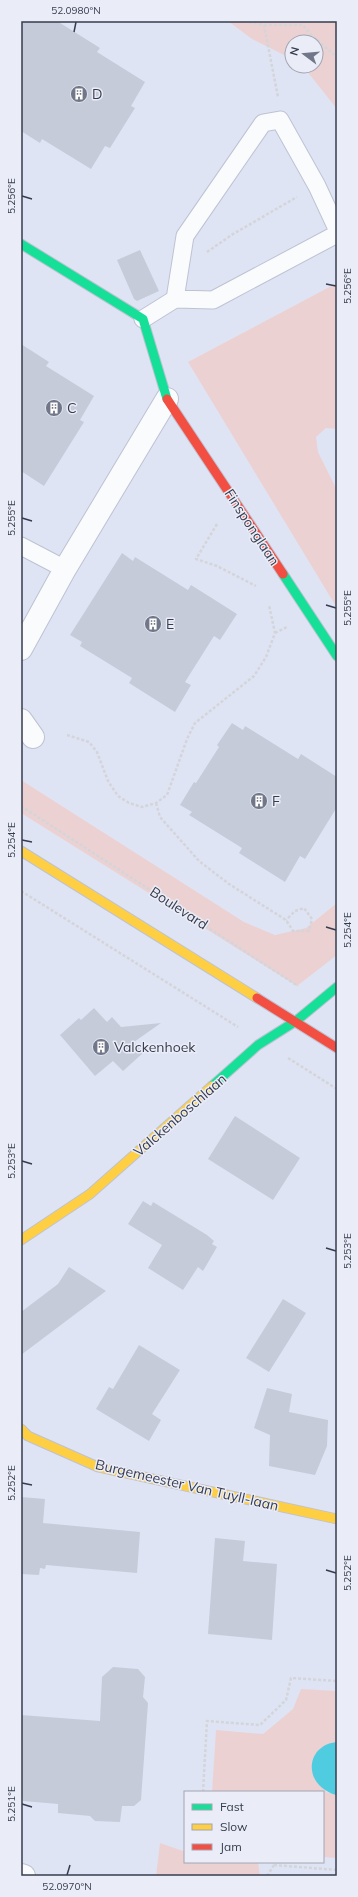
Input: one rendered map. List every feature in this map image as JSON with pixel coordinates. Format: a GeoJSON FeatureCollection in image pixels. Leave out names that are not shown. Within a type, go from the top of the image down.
{"type":"FeatureCollection","features":[{"type":"Feature","properties":{"kind":"street"},"geometry":{"type":"LineString","coordinates":[[21,244],[143,319]]}},
{"type":"Feature","properties":{"kind":"street","name":"Finsponglaan"},"geometry":{"type":"LineString","coordinates":[[143,319],[167,399],[337,656]]}},
{"type":"Feature","properties":{"kind":"street"},"geometry":{"type":"LineString","coordinates":[[21,649],[65,569],[167,399]]}},
{"type":"Feature","properties":{"kind":"street"},"geometry":{"type":"LineString","coordinates":[[21,851],[296,1021],[337,1048]]}},
{"type":"Feature","properties":{"kind":"street","name":"Valckenboschlaan"},"geometry":{"type":"LineString","coordinates":[[21,1240],[90,1194],[263,1042],[296,1021],[337,987]]}},
{"type":"Feature","properties":{"kind":"street","name":"Burgemeester Van Tuyll-laan"},"geometry":{"type":"LineString","coordinates":[[21,1429],[28,1436],[98,1467],[337,1519]]}},
{"type":"Feature","properties":{"kind":"lane"},"geometry":{"type":"LineString","coordinates":[[175,299],[185,236],[262,123],[280,120],[317,186],[337,229]]}},
{"type":"Feature","properties":{"kind":"lane"},"geometry":{"type":"LineString","coordinates":[[143,319],[175,299],[213,300],[337,234]]}},
{"type":"Feature","properties":{"kind":"lane"},"geometry":{"type":"LineString","coordinates":[[21,546],[65,569]]}},
{"type":"Feature","properties":{"kind":"path"},"geometry":{"type":"LineString","coordinates":[[244,21],[264,25],[303,25],[312,36],[337,57]]}},
{"type":"Feature","properties":{"kind":"path"},"geometry":{"type":"LineString","coordinates":[[264,25],[277,92],[280,120]]}},
{"type":"Feature","properties":{"kind":"path"},"geometry":{"type":"LineString","coordinates":[[200,256],[233,234],[317,186]]}},
{"type":"Feature","properties":{"kind":"path"},"geometry":{"type":"LineString","coordinates":[[232,497],[196,559],[237,575],[255,584],[259,589]]}},
{"type":"Feature","properties":{"kind":"path"},"geometry":{"type":"LineString","coordinates":[[67,735],[89,742],[97,752],[108,781],[118,796],[129,803],[142,807],[156,802],[167,795],[187,739],[195,723],[254,676],[266,657],[275,633],[270,605],[266,600]]}},
{"type":"Feature","properties":{"kind":"path"},"geometry":{"type":"LineString","coordinates":[[156,802],[160,818],[199,861],[229,884],[286,920],[293,931],[309,931],[312,918],[304,908],[295,911],[286,920]]}},
{"type":"Feature","properties":{"kind":"path","name":"Boulevard"},"geometry":{"type":"LineString","coordinates":[[21,806],[321,1000]]}},
{"type":"Feature","properties":{"kind":"path"},"geometry":{"type":"LineString","coordinates":[[21,891],[337,1088]]}},
{"type":"Feature","properties":{"kind":"path"},"geometry":{"type":"LineString","coordinates":[[203,1791],[207,1721],[260,1725],[286,1700],[291,1678],[337,1681]]}},
{"type":"Feature","properties":{"kind":"path"},"geometry":{"type":"LineString","coordinates":[[267,1876],[274,1864],[337,1870]]}},
{"type":"Feature","properties":{"kind":"shaded area"},"geometry":{"type":"Polygon","coordinates":[[[228,21],[337,21],[337,109],[309,74],[324,74],[324,34],[284,34],[284,55],[252,39],[228,21]]]}},
{"type":"Feature","properties":{"kind":"shaded area"},"geometry":{"type":"Polygon","coordinates":[[[337,283],[337,429],[326,428],[316,437],[318,452],[337,490],[337,608],[188,362],[337,283]]]}},
{"type":"Feature","properties":{"kind":"shaded area"},"geometry":{"type":"Polygon","coordinates":[[[21,780],[244,922],[275,935],[306,928],[337,903],[337,955],[297,986],[21,813],[21,780]]]}},
{"type":"Feature","properties":{"kind":"shaded area"},"geometry":{"type":"Polygon","coordinates":[[[301,1689],[337,1691],[337,1742],[335,1742],[326,1792],[337,1795],[337,1858],[324,1857],[324,1791],[212,1791],[216,1730],[263,1734],[293,1709],[301,1689]]]}},
{"type":"Feature","properties":{"kind":"shaded area"},"geometry":{"type":"Polygon","coordinates":[[[160,1843],[183,1851],[184,1850],[184,1863],[258,1863],[260,1876],[156,1876],[160,1843]]]}},
{"type":"Feature","properties":{"kind":"water"},"geometry":{"type":"Polygon","coordinates":[[[337,1742],[336,1795],[325,1790],[317,1783],[313,1775],[312,1766],[314,1757],[319,1750],[326,1745],[337,1742]]]}},
{"type":"Feature","properties":{"kind":"building","name":"D"},"geometry":{"type":"Polygon","coordinates":[[[21,21],[57,21],[100,48],[97,52],[145,82],[131,106],[135,108],[110,148],[105,146],[91,169],[42,139],[40,143],[21,131],[21,21]]]}},
{"type":"Feature","properties":{"kind":"building"},"geometry":{"type":"Polygon","coordinates":[[[140,250],[159,291],[137,301],[134,299],[117,260],[140,250]]]}},
{"type":"Feature","properties":{"kind":"building","name":"C"},"geometry":{"type":"Polygon","coordinates":[[[21,344],[49,362],[46,366],[94,396],[80,420],[84,422],[44,486],[21,471],[21,344]]]}},
{"type":"Feature","properties":{"kind":"building","name":"E"},"geometry":{"type":"Polygon","coordinates":[[[122,553],[133,561],[135,557],[188,590],[191,585],[237,614],[220,640],[214,636],[185,682],[191,685],[175,712],[129,683],[132,678],[80,646],[82,642],[70,635],[122,553]]]}},
{"type":"Feature","properties":{"kind":"building","name":"F"},"geometry":{"type":"Polygon","coordinates":[[[232,723],[243,730],[245,726],[298,759],[301,754],[337,777],[337,807],[305,859],[300,856],[285,882],[239,853],[242,848],[189,815],[192,812],[180,805],[194,782],[196,783],[219,747],[217,745],[232,723]]]}},
{"type":"Feature","properties":{"kind":"building","name":"Valckenhoek"},"geometry":{"type":"Polygon","coordinates":[[[94,1008],[107,1022],[112,1017],[121,1027],[161,1023],[134,1042],[143,1053],[123,1071],[113,1061],[95,1076],[60,1035],[79,1018],[81,1020],[94,1008]]]}},
{"type":"Feature","properties":{"kind":"building"},"geometry":{"type":"Polygon","coordinates":[[[235,1116],[300,1158],[273,1200],[208,1159],[235,1116]]]}},
{"type":"Feature","properties":{"kind":"building"},"geometry":{"type":"Polygon","coordinates":[[[143,1201],[151,1206],[153,1202],[207,1235],[214,1241],[212,1244],[217,1247],[203,1271],[198,1267],[183,1290],[148,1268],[162,1245],[128,1224],[143,1201]]]}},
{"type":"Feature","properties":{"kind":"building"},"geometry":{"type":"Polygon","coordinates":[[[69,1267],[106,1291],[21,1355],[21,1312],[58,1284],[69,1267]]]}},
{"type":"Feature","properties":{"kind":"building"},"geometry":{"type":"Polygon","coordinates":[[[283,1299],[306,1313],[269,1372],[246,1358],[283,1299]]]}},
{"type":"Feature","properties":{"kind":"building"},"geometry":{"type":"Polygon","coordinates":[[[139,1345],[180,1370],[152,1414],[161,1420],[149,1441],[96,1409],[109,1387],[113,1389],[139,1345]]]}},
{"type":"Feature","properties":{"kind":"building"},"geometry":{"type":"Polygon","coordinates":[[[267,1388],[292,1394],[289,1412],[328,1420],[327,1446],[315,1475],[269,1466],[270,1435],[254,1428],[267,1388]]]}},
{"type":"Feature","properties":{"kind":"building"},"geometry":{"type":"Polygon","coordinates":[[[21,1497],[45,1499],[43,1523],[140,1532],[137,1573],[46,1565],[45,1569],[40,1568],[39,1575],[21,1574],[21,1497]]]}},
{"type":"Feature","properties":{"kind":"building"},"geometry":{"type":"Polygon","coordinates":[[[215,1538],[245,1541],[243,1561],[277,1564],[272,1640],[208,1634],[215,1538]]]}},
{"type":"Feature","properties":{"kind":"building"},"geometry":{"type":"Polygon","coordinates":[[[113,1667],[138,1669],[145,1677],[143,1697],[148,1703],[141,1800],[134,1806],[122,1806],[120,1822],[95,1821],[90,1816],[58,1813],[58,1804],[23,1801],[21,1790],[21,1715],[100,1721],[102,1677],[113,1667]]]}},
{"type":"Feature","properties":{"kind":"traffic: fast"},"geometry":{"type":"LineString","coordinates":[[21,244],[143,319],[167,399]]}},
{"type":"Feature","properties":{"kind":"traffic: fast"},"geometry":{"type":"LineString","coordinates":[[283,574],[337,656]]}},
{"type":"Feature","properties":{"kind":"traffic: fast"},"geometry":{"type":"LineString","coordinates":[[212,1086],[258,1045],[296,1021],[337,987]]}},
{"type":"Feature","properties":{"kind":"traffic: slow"},"geometry":{"type":"LineString","coordinates":[[21,851],[257,998]]}},
{"type":"Feature","properties":{"kind":"traffic: slow"},"geometry":{"type":"LineString","coordinates":[[21,1240],[90,1194],[212,1086]]}},
{"type":"Feature","properties":{"kind":"traffic: slow"},"geometry":{"type":"LineString","coordinates":[[21,1429],[28,1436],[98,1467],[337,1519]]}},
{"type":"Feature","properties":{"kind":"traffic: jam"},"geometry":{"type":"LineString","coordinates":[[167,399],[283,574]]}},
{"type":"Feature","properties":{"kind":"traffic: jam"},"geometry":{"type":"LineString","coordinates":[[257,998],[337,1048]]}},
{"type":"Feature","properties":{"kind":"place","name":"D"},"geometry":{"type":"Point","coordinates":[79,94]}},
{"type":"Feature","properties":{"kind":"place","name":"C"},"geometry":{"type":"Point","coordinates":[54,408]}},
{"type":"Feature","properties":{"kind":"place","name":"E"},"geometry":{"type":"Point","coordinates":[153,624]}},
{"type":"Feature","properties":{"kind":"place","name":"F"},"geometry":{"type":"Point","coordinates":[259,801]}},
{"type":"Feature","properties":{"kind":"place","name":"Valckenhoek"},"geometry":{"type":"Point","coordinates":[101,1047]}}]}
